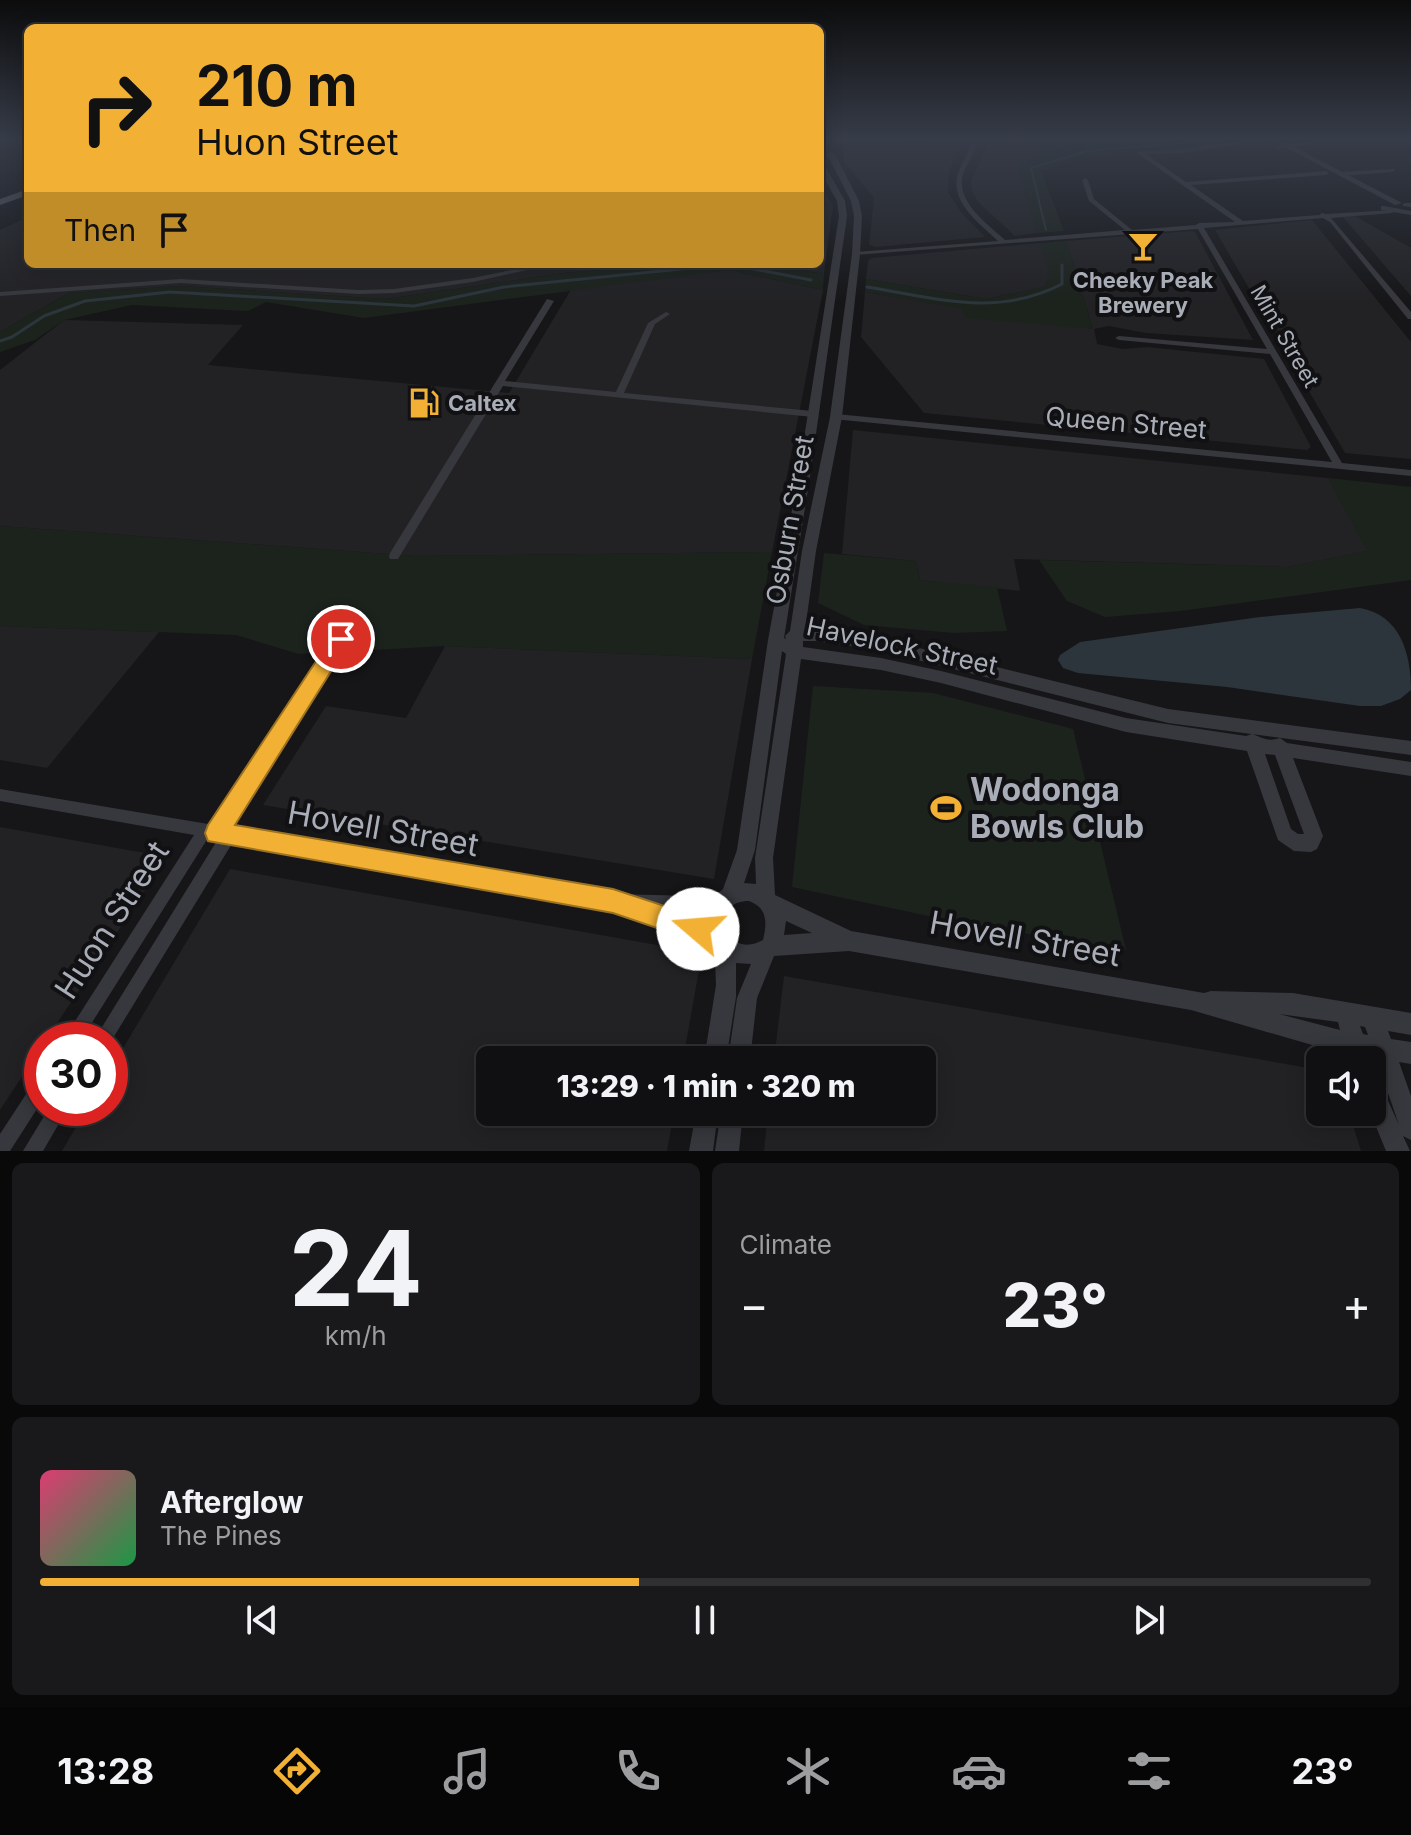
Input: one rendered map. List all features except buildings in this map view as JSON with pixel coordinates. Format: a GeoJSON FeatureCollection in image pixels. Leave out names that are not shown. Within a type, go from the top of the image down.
{"type":"FeatureCollection","features":[{"type":"Feature","properties":{"kind":"main road"},"geometry":{"type":"LineString","coordinates":[[0,202],[23,194]]}},
{"type":"Feature","properties":{"kind":"street","name":"Osburn Street"},"geometry":{"type":"LineString","coordinates":[[728,896],[746,850],[837,254],[843,206],[836,194]]}},
{"type":"Feature","properties":{"kind":"street","name":"Osburn Street"},"geometry":{"type":"LineString","coordinates":[[767,901],[764,858],[809,551],[836,417],[856,254],[858,216],[852,194]]}},
{"type":"Feature","properties":{"kind":"street"},"geometry":{"type":"LineString","coordinates":[[960,194],[968,207],[1003,242]]}},
{"type":"Feature","properties":{"kind":"street"},"geometry":{"type":"LineString","coordinates":[[1089,194],[1091,200],[1130,231]]}},
{"type":"Feature","properties":{"kind":"street"},"geometry":{"type":"LineString","coordinates":[[1198,194],[1240,222]]}},
{"type":"Feature","properties":{"kind":"street"},"geometry":{"type":"LineString","coordinates":[[1369,194],[1401,209]]}},
{"type":"Feature","properties":{"kind":"street"},"geometry":{"type":"LineString","coordinates":[[1374,194],[1401,209]]}},
{"type":"Feature","properties":{"kind":"street"},"geometry":{"type":"LineString","coordinates":[[837,254],[1401,209]]}},
{"type":"Feature","properties":{"kind":"street"},"geometry":{"type":"LineString","coordinates":[[1322,215],[1332,221],[1411,317]]}},
{"type":"Feature","properties":{"kind":"street","name":"Mint Street"},"geometry":{"type":"LineString","coordinates":[[1199,225],[1339,466]]}},
{"type":"Feature","properties":{"kind":"street"},"geometry":{"type":"LineString","coordinates":[[0,294],[181,281],[359,292],[394,291],[529,268]]}},
{"type":"Feature","properties":{"kind":"street"},"geometry":{"type":"LineString","coordinates":[[394,556],[550,301]]}},
{"type":"Feature","properties":{"kind":"street"},"geometry":{"type":"LineString","coordinates":[[619,395],[652,323],[666,314]]}},
{"type":"Feature","properties":{"kind":"street"},"geometry":{"type":"LineString","coordinates":[[1119,338],[1274,352]]}},
{"type":"Feature","properties":{"kind":"street"},"geometry":{"type":"LineString","coordinates":[[502,383],[836,417]]}},
{"type":"Feature","properties":{"kind":"street","name":"Queen Street"},"geometry":{"type":"LineString","coordinates":[[836,417],[1411,473]]}},
{"type":"Feature","properties":{"kind":"street","name":"Huon Street"},"geometry":{"type":"LineString","coordinates":[[82,1022],[132,945],[217,833],[341,639]]}},
{"type":"Feature","properties":{"kind":"street","name":"Havelock Street"},"geometry":{"type":"LineString","coordinates":[[776,640],[1126,725],[1411,769]]}},
{"type":"Feature","properties":{"kind":"street","name":"Havelock Street"},"geometry":{"type":"LineString","coordinates":[[797,643],[878,644],[1168,716],[1411,748]]}},
{"type":"Feature","properties":{"kind":"street"},"geometry":{"type":"LineString","coordinates":[[1247,727],[1283,831],[1289,839],[1311,843],[1314,836],[1283,750],[1273,731]]}},
{"type":"Feature","properties":{"kind":"street","name":"Hovell Street"},"geometry":{"type":"LineString","coordinates":[[0,795],[613,901],[695,903],[728,896]]}},
{"type":"Feature","properties":{"kind":"street","name":"Huon Street"},"geometry":{"type":"LineString","coordinates":[[113,1022],[159,949],[217,833]]}},
{"type":"Feature","properties":{"kind":"street"},"geometry":{"type":"LineString","coordinates":[[717,1046],[726,983],[725,960],[718,940],[715,912],[728,896],[746,891],[767,901],[777,923],[747,998],[741,1046]]}},
{"type":"Feature","properties":{"kind":"street","name":"Hovell Street"},"geometry":{"type":"LineString","coordinates":[[613,901],[718,940]]}},
{"type":"Feature","properties":{"kind":"street","name":"Hovell Street"},"geometry":{"type":"LineString","coordinates":[[767,901],[849,941]]}},
{"type":"Feature","properties":{"kind":"street"},"geometry":{"type":"LineString","coordinates":[[718,940],[741,955],[769,947]]}},
{"type":"Feature","properties":{"kind":"street","name":"Hovell Street"},"geometry":{"type":"LineString","coordinates":[[769,947],[849,941],[1191,1000],[1339,1046]]}},
{"type":"Feature","properties":{"kind":"street"},"geometry":{"type":"LineString","coordinates":[[132,945],[159,949]]}},
{"type":"Feature","properties":{"kind":"street"},"geometry":{"type":"LineString","coordinates":[[101,993],[129,997]]}},
{"type":"Feature","properties":{"kind":"street","name":"Hovell Street"},"geometry":{"type":"LineString","coordinates":[[1191,1000],[1277,1002],[1411,1024]]}},
{"type":"Feature","properties":{"kind":"street"},"geometry":{"type":"LineString","coordinates":[[1345,1012],[1356,1046]]}},
{"type":"Feature","properties":{"kind":"street"},"geometry":{"type":"LineString","coordinates":[[1372,1016],[1384,1046]]}},
{"type":"Feature","properties":{"kind":"street","name":"Hovell Street"},"geometry":{"type":"LineString","coordinates":[[1386,1049],[1411,1053]]}},
{"type":"Feature","properties":{"kind":"street"},"geometry":{"type":"LineString","coordinates":[[1386,1052],[1411,1128]]}},
{"type":"Feature","properties":{"kind":"street"},"geometry":{"type":"LineString","coordinates":[[0,1150],[24,1113]]}},
{"type":"Feature","properties":{"kind":"street"},"geometry":{"type":"LineString","coordinates":[[1386,1123],[1398,1151]]}},
{"type":"Feature","properties":{"kind":"street"},"geometry":{"type":"LineString","coordinates":[[32,1151],[48,1126]]}},
{"type":"Feature","properties":{"kind":"street"},"geometry":{"type":"LineString","coordinates":[[701,1151],[705,1126]]}},
{"type":"Feature","properties":{"kind":"street"},"geometry":{"type":"LineString","coordinates":[[727,1151],[730,1126]]}},
{"type":"Feature","properties":{"kind":"shaded area"},"geometry":{"type":"Polygon","coordinates":[[[826,194],[833,206],[824,274],[786,268],[824,268],[826,194]]]}},
{"type":"Feature","properties":{"kind":"shaded area"},"geometry":{"type":"Polygon","coordinates":[[[871,194],[949,194],[961,212],[985,237],[876,247],[869,245],[874,198],[871,194]]]}},
{"type":"Feature","properties":{"kind":"shaded area"},"geometry":{"type":"Polygon","coordinates":[[[973,194],[1026,194],[1038,233],[1015,236],[978,202],[973,194]]]}},
{"type":"Feature","properties":{"kind":"shaded area"},"geometry":{"type":"Polygon","coordinates":[[[1025,194],[1050,194],[1064,231],[1038,233],[1025,194]]]}},
{"type":"Feature","properties":{"kind":"shaded area"},"geometry":{"type":"Polygon","coordinates":[[[1355,216],[1411,248],[1411,296],[1343,217],[1355,216]]]}},
{"type":"Feature","properties":{"kind":"shaded area"},"geometry":{"type":"Polygon","coordinates":[[[24,219],[24,268],[627,268],[564,273],[386,299],[181,286],[69,293],[0,332],[0,230],[24,219]]]}},
{"type":"Feature","properties":{"kind":"shaded area"},"geometry":{"type":"Polygon","coordinates":[[[1312,220],[1411,342],[1411,459],[1345,453],[1215,230],[1312,220]]]}},
{"type":"Feature","properties":{"kind":"shaded area"},"geometry":{"type":"Polygon","coordinates":[[[1195,232],[1253,340],[1146,333],[1109,326],[1094,329],[1097,344],[1123,349],[1147,347],[1264,359],[1311,447],[1307,450],[924,413],[861,337],[865,292],[1093,329],[1066,241],[1195,232]]]}},
{"type":"Feature","properties":{"kind":"shaded area"},"geometry":{"type":"Polygon","coordinates":[[[1066,241],[1093,329],[965,318],[963,309],[865,292],[866,279],[986,299],[1044,287],[1049,273],[1040,243],[1066,241]]]}},
{"type":"Feature","properties":{"kind":"shaded area"},"geometry":{"type":"Polygon","coordinates":[[[1040,243],[1050,273],[1045,287],[986,299],[866,279],[868,261],[872,258],[1040,243]]]}},
{"type":"Feature","properties":{"kind":"shaded area"},"geometry":{"type":"Polygon","coordinates":[[[627,268],[786,268],[824,274],[823,290],[730,270],[364,318],[266,302],[248,311],[132,305],[64,320],[35,340],[0,352],[0,332],[69,293],[181,286],[386,299],[564,273],[627,268]]]}},
{"type":"Feature","properties":{"kind":"shaded area"},"geometry":{"type":"Polygon","coordinates":[[[730,270],[823,290],[772,552],[415,556],[0,526],[0,370],[64,320],[243,325],[208,365],[509,393],[572,288],[730,270]]]}},
{"type":"Feature","properties":{"kind":"shaded area"},"geometry":{"type":"Polygon","coordinates":[[[853,430],[1328,478],[1368,551],[1287,567],[1014,559],[1020,591],[920,580],[916,561],[842,554],[853,430]]]}},
{"type":"Feature","properties":{"kind":"shaded area"},"geometry":{"type":"Polygon","coordinates":[[[1328,478],[1411,487],[1411,580],[1180,611],[1105,617],[1067,601],[1039,560],[1287,567],[1367,551],[1328,478]]]}},
{"type":"Feature","properties":{"kind":"shaded area"},"geometry":{"type":"Polygon","coordinates":[[[0,526],[415,556],[772,552],[752,659],[445,646],[299,654],[236,635],[0,626],[0,526]]]}},
{"type":"Feature","properties":{"kind":"shaded area"},"geometry":{"type":"Polygon","coordinates":[[[824,553],[916,561],[920,580],[997,587],[1007,631],[954,633],[864,625],[818,603],[824,553]]]}},
{"type":"Feature","properties":{"kind":"shaded area"},"geometry":{"type":"Polygon","coordinates":[[[1360,608],[1374,612],[1394,627],[1409,663],[1411,690],[1400,699],[1381,706],[1078,673],[1063,668],[1058,660],[1060,655],[1080,642],[1260,617],[1360,608]]]}},
{"type":"Feature","properties":{"kind":"shaded area"},"geometry":{"type":"Polygon","coordinates":[[[0,626],[159,632],[47,768],[0,760],[0,626]]]}},
{"type":"Feature","properties":{"kind":"shaded area"},"geometry":{"type":"Polygon","coordinates":[[[445,646],[752,659],[714,879],[263,805],[326,706],[406,718],[445,646]]]}},
{"type":"Feature","properties":{"kind":"shaded area","name":"Wodonga Bowls Club"},"geometry":{"type":"Polygon","coordinates":[[[813,686],[933,693],[1073,729],[1126,950],[952,921],[792,887],[813,686]]]}},
{"type":"Feature","properties":{"kind":"shaded area"},"geometry":{"type":"Polygon","coordinates":[[[0,827],[167,857],[58,1022],[24,1022],[24,1073],[0,1110],[0,827]]]}},
{"type":"Feature","properties":{"kind":"shaded area"},"geometry":{"type":"Polygon","coordinates":[[[230,869],[702,953],[685,1046],[476,1046],[476,1126],[671,1126],[667,1151],[62,1151],[77,1126],[128,1126],[128,1040],[230,869]]]}},
{"type":"Feature","properties":{"kind":"shaded area"},"geometry":{"type":"Polygon","coordinates":[[[784,976],[1306,1068],[1306,1126],[1353,1126],[1361,1151],[764,1151],[767,1126],[936,1126],[936,1046],[776,1046],[784,976]]]}},
{"type":"Feature","properties":{"kind":"waterway"},"geometry":{"type":"LineString","coordinates":[[1037,194],[1046,230]]}},
{"type":"Feature","properties":{"kind":"waterway"},"geometry":{"type":"LineString","coordinates":[[867,287],[942,300],[989,303],[1038,294],[1062,284],[1062,265]]}},
{"type":"Feature","properties":{"kind":"waterway"},"geometry":{"type":"LineString","coordinates":[[0,341],[12,337],[44,316],[85,301],[170,292],[414,306],[504,287],[691,268]]}},
{"type":"Feature","properties":{"kind":"waterway"},"geometry":{"type":"LineString","coordinates":[[749,268],[811,280]]}},
{"type":"Feature","properties":{"kind":"place","name":"Cheeky Peak Brewery"},"geometry":{"type":"Point","coordinates":[1143,246]}},
{"type":"Feature","properties":{"kind":"place","name":"Caltex"},"geometry":{"type":"Point","coordinates":[424,403]}},
{"type":"Feature","properties":{"kind":"place","name":"Wodonga Bowls Club"},"geometry":{"type":"Point","coordinates":[946,808]}},
{"type":"Feature","properties":{"kind":"route"},"geometry":{"type":"LineString","coordinates":[[341,639],[217,833],[613,901],[698,929]]}}]}
